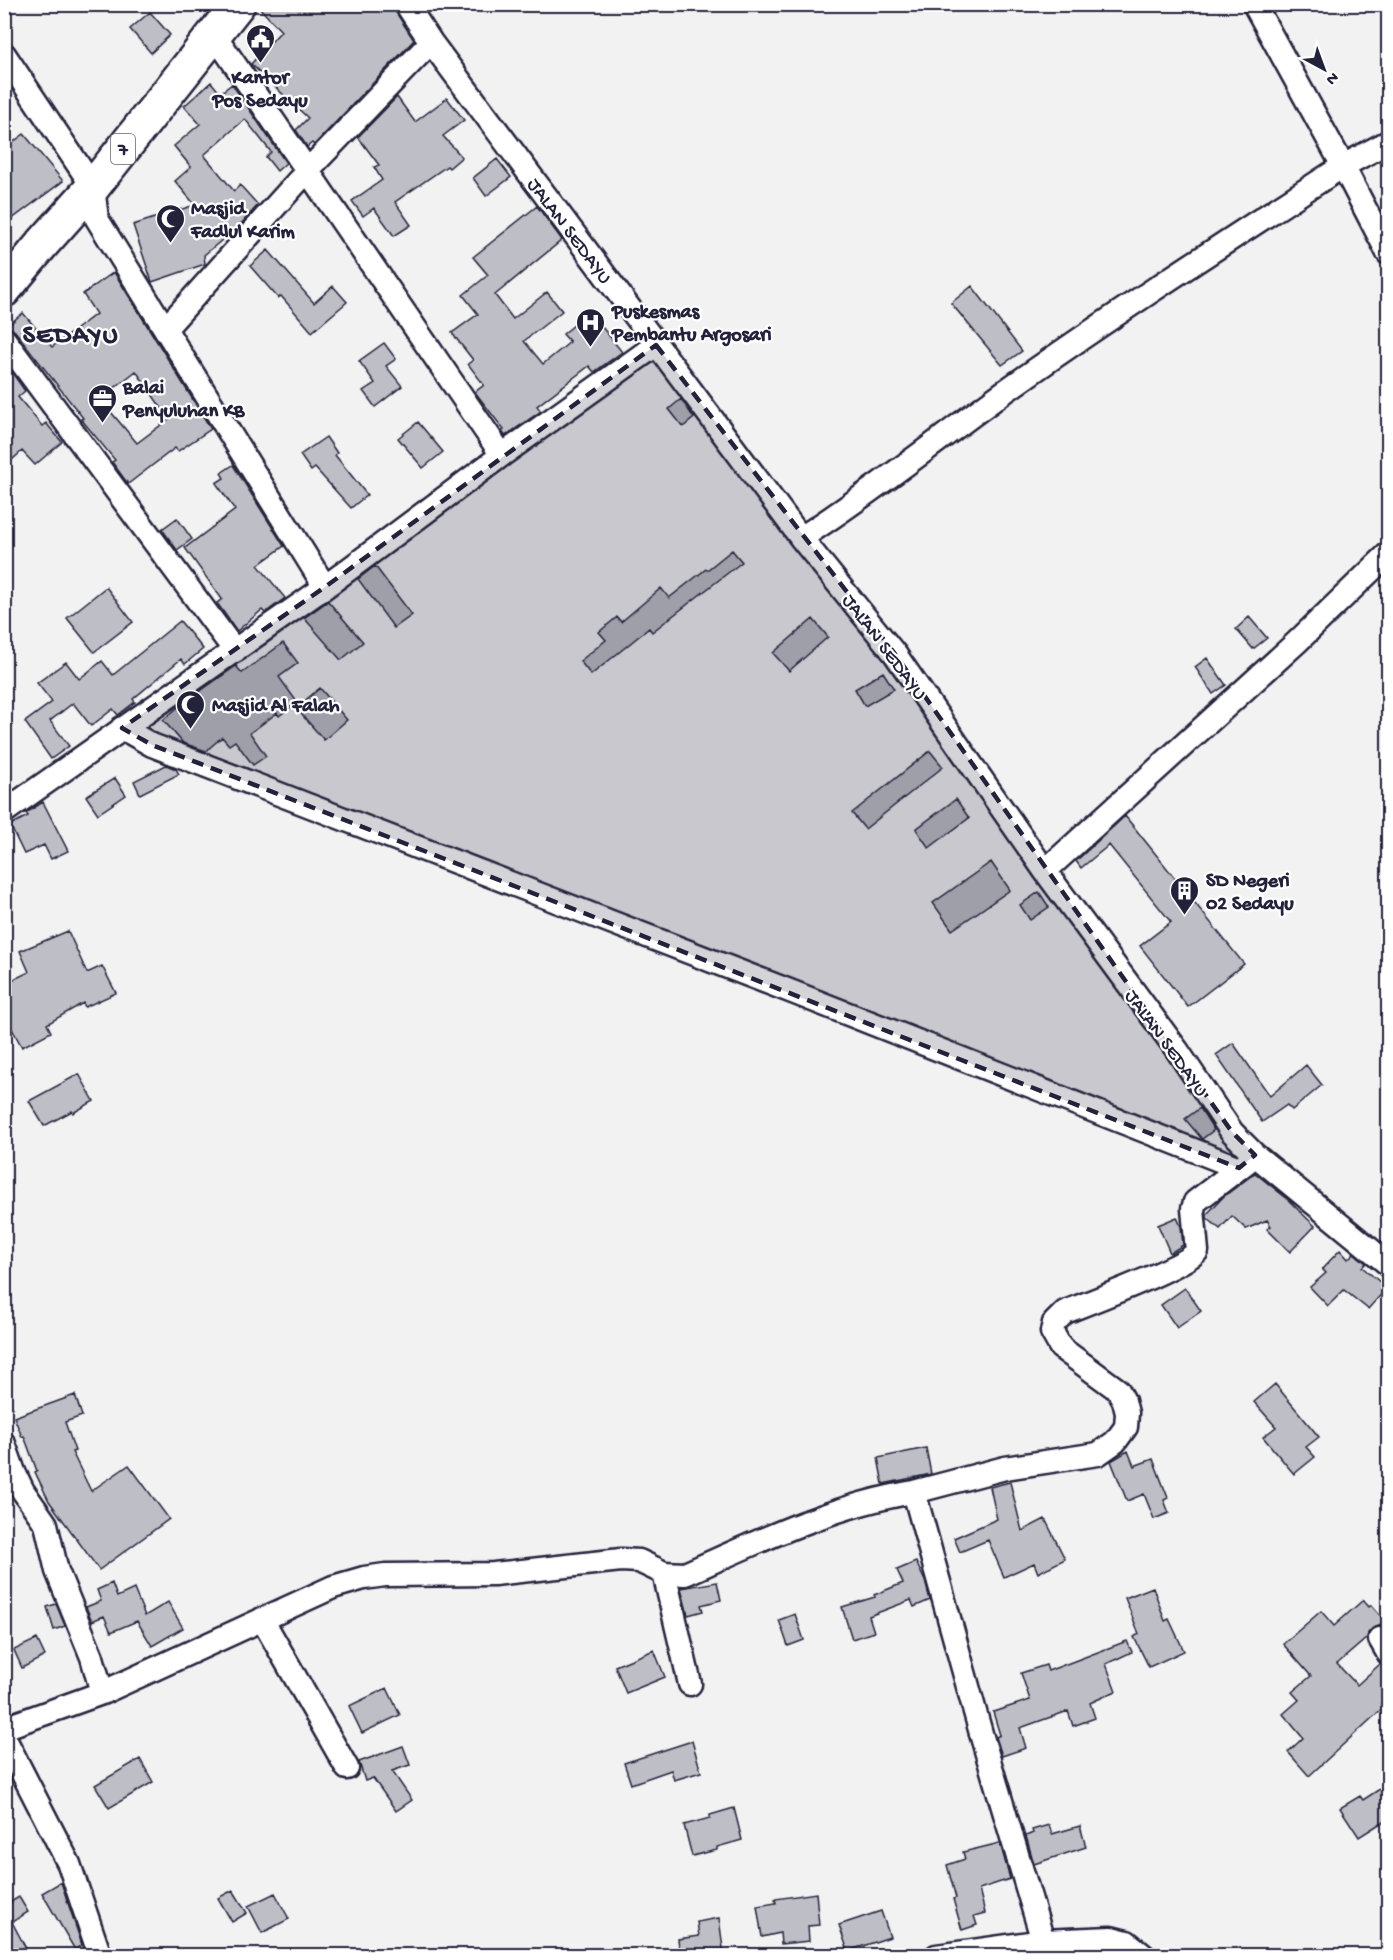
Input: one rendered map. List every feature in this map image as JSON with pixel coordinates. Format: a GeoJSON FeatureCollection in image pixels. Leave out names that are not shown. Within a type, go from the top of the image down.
{"type":"FeatureCollection","features":[{"type":"Feature","properties":{"kind":"highway","name":"7"},"geometry":{"type":"LineString","coordinates":[[4,290],[93,187],[238,4]]}},
{"type":"Feature","properties":{"kind":"street","name":"JALAN SEDAYU"},"geometry":{"type":"LineString","coordinates":[[406,4],[431,42],[801,538],[895,654],[1045,871],[1177,1050],[1232,1132],[1247,1162],[1389,1264]]}},
{"type":"Feature","properties":{"kind":"street"},"geometry":{"type":"LineString","coordinates":[[1254,4],[1389,253]]}},
{"type":"Feature","properties":{"kind":"street"},"geometry":{"type":"LineString","coordinates":[[214,34],[501,455]]}},
{"type":"Feature","properties":{"kind":"street"},"geometry":{"type":"LineString","coordinates":[[166,328],[308,171],[431,42]]}},
{"type":"Feature","properties":{"kind":"street"},"geometry":{"type":"LineString","coordinates":[[4,54],[93,187],[97,219],[325,587]]}},
{"type":"Feature","properties":{"kind":"street"},"geometry":{"type":"LineString","coordinates":[[801,538],[850,506],[1093,330],[1343,165],[1389,142]]}},
{"type":"Feature","properties":{"kind":"street"},"geometry":{"type":"LineString","coordinates":[[4,339],[236,651]]}},
{"type":"Feature","properties":{"kind":"street"},"geometry":{"type":"LineString","coordinates":[[4,812],[236,651],[501,455],[656,345]]}},
{"type":"Feature","properties":{"kind":"street"},"geometry":{"type":"LineString","coordinates":[[1045,871],[1297,642],[1389,554]]}},
{"type":"Feature","properties":{"kind":"street"},"geometry":{"type":"LineString","coordinates":[[122,728],[152,745],[784,989],[1247,1162]]}},
{"type":"Feature","properties":{"kind":"street"},"geometry":{"type":"LineString","coordinates":[[4,1728],[102,1693],[333,1587],[364,1578],[385,1575],[494,1574],[621,1560],[639,1561],[664,1573],[685,1574],[846,1507],[1005,1468],[1098,1454],[1115,1442],[1126,1427],[1127,1413],[1124,1401],[1118,1390],[1060,1348],[1052,1332],[1054,1323],[1065,1312],[1193,1256],[1197,1251],[1193,1209],[1195,1202],[1247,1162]]}},
{"type":"Feature","properties":{"kind":"street"},"geometry":{"type":"LineString","coordinates":[[4,1444],[23,1491],[46,1524],[53,1545],[57,1571],[92,1657],[102,1693]]}},
{"type":"Feature","properties":{"kind":"street"},"geometry":{"type":"LineString","coordinates":[[914,1492],[982,1737],[1043,1941]]}},
{"type":"Feature","properties":{"kind":"street"},"geometry":{"type":"LineString","coordinates":[[664,1573],[690,1684]]}},
{"type":"Feature","properties":{"kind":"street"},"geometry":{"type":"LineString","coordinates":[[262,1619],[347,1768]]}},
{"type":"Feature","properties":{"kind":"street"},"geometry":{"type":"LineString","coordinates":[[4,1737],[69,1864],[100,1956]]}},
{"type":"Feature","properties":{"kind":"street"},"geometry":{"type":"LineString","coordinates":[[936,1956],[1043,1941],[1119,1938],[1135,1947],[1144,1956]]}},
{"type":"Feature","properties":{"kind":"highlighted area"},"geometry":{"type":"Polygon","coordinates":[[[656,345],[895,654],[1232,1132],[1255,1155],[1239,1168],[152,745],[122,728],[325,587],[656,345]]]}},
{"type":"Feature","properties":{"kind":"building"},"geometry":{"type":"Polygon","coordinates":[[[256,4],[393,4],[414,40],[314,145],[312,143],[307,147],[296,130],[308,118],[251,64],[281,31],[256,4]]]}},
{"type":"Feature","properties":{"kind":"building"},"geometry":{"type":"Polygon","coordinates":[[[150,12],[170,35],[151,53],[130,29],[150,12]]]}},
{"type":"Feature","properties":{"kind":"building"},"geometry":{"type":"Polygon","coordinates":[[[211,82],[220,93],[232,84],[286,163],[277,171],[266,157],[271,152],[245,119],[204,155],[234,191],[240,185],[258,205],[240,225],[204,255],[205,264],[152,282],[133,225],[195,205],[175,181],[191,167],[174,146],[200,124],[184,106],[211,82]]]}},
{"type":"Feature","properties":{"kind":"building"},"geometry":{"type":"Polygon","coordinates":[[[397,97],[415,122],[447,98],[464,120],[443,136],[462,157],[449,168],[447,166],[395,202],[411,225],[394,236],[374,208],[363,216],[352,201],[382,180],[374,167],[379,165],[358,137],[397,97]]]}},
{"type":"Feature","properties":{"kind":"building"},"geometry":{"type":"Polygon","coordinates":[[[24,134],[63,181],[4,225],[4,149],[24,134]]]}},
{"type":"Feature","properties":{"kind":"building"},"geometry":{"type":"Polygon","coordinates":[[[497,159],[511,177],[486,196],[473,178],[497,159]]]}},
{"type":"Feature","properties":{"kind":"building"},"geometry":{"type":"Polygon","coordinates":[[[537,206],[562,240],[495,295],[513,319],[547,292],[562,311],[524,341],[543,364],[570,342],[563,334],[590,312],[622,352],[594,372],[589,366],[537,406],[541,411],[505,436],[502,431],[504,430],[475,392],[484,385],[468,364],[473,360],[452,333],[478,314],[463,295],[488,275],[473,257],[537,206]]]}},
{"type":"Feature","properties":{"kind":"building"},"geometry":{"type":"Polygon","coordinates":[[[268,250],[314,303],[333,286],[347,302],[312,332],[281,296],[278,298],[250,266],[268,250]]]}},
{"type":"Feature","properties":{"kind":"building"},"geometry":{"type":"Polygon","coordinates":[[[114,272],[211,429],[178,451],[175,448],[128,484],[112,462],[115,460],[81,419],[83,418],[15,331],[7,326],[23,313],[52,347],[96,314],[83,294],[114,272]],[[136,371],[100,399],[137,443],[169,419],[136,371]]]}},
{"type":"Feature","properties":{"kind":"building"},"geometry":{"type":"Polygon","coordinates":[[[972,286],[1022,351],[1002,365],[951,303],[972,286]]]}},
{"type":"Feature","properties":{"kind":"building"},"geometry":{"type":"Polygon","coordinates":[[[384,343],[396,359],[386,366],[402,386],[375,407],[363,391],[375,383],[359,361],[384,343]]]}},
{"type":"Feature","properties":{"kind":"building"},"geometry":{"type":"Polygon","coordinates":[[[8,367],[25,391],[18,397],[42,426],[46,423],[62,442],[35,465],[22,451],[4,467],[4,406],[10,401],[4,394],[4,370],[8,367]]]}},
{"type":"Feature","properties":{"kind":"building"},"geometry":{"type":"Polygon","coordinates":[[[681,399],[694,418],[683,427],[669,409],[681,399]]]}},
{"type":"Feature","properties":{"kind":"building"},"geometry":{"type":"Polygon","coordinates":[[[418,422],[443,452],[423,468],[398,438],[418,422]]]}},
{"type":"Feature","properties":{"kind":"building"},"geometry":{"type":"Polygon","coordinates":[[[326,437],[337,453],[335,455],[367,495],[351,508],[315,468],[311,471],[300,455],[326,437]]]}},
{"type":"Feature","properties":{"kind":"building"},"geometry":{"type":"Polygon","coordinates":[[[233,465],[284,546],[258,565],[285,598],[265,613],[262,610],[237,631],[217,603],[222,599],[185,548],[235,510],[216,483],[224,478],[221,473],[233,465]]]}},
{"type":"Feature","properties":{"kind":"building"},"geometry":{"type":"Polygon","coordinates":[[[177,518],[192,539],[177,550],[162,529],[177,518]]]}},
{"type":"Feature","properties":{"kind":"building"},"geometry":{"type":"Polygon","coordinates":[[[732,550],[742,562],[652,632],[649,628],[591,675],[580,661],[606,640],[599,632],[617,617],[621,622],[661,588],[669,598],[732,550]]]}},
{"type":"Feature","properties":{"kind":"building"},"geometry":{"type":"Polygon","coordinates":[[[375,566],[412,615],[394,628],[358,579],[375,566]]]}},
{"type":"Feature","properties":{"kind":"building"},"geometry":{"type":"Polygon","coordinates":[[[106,587],[133,622],[94,652],[67,618],[106,587]]]}},
{"type":"Feature","properties":{"kind":"building"},"geometry":{"type":"Polygon","coordinates":[[[328,601],[363,642],[341,660],[304,618],[328,601]]]}},
{"type":"Feature","properties":{"kind":"building"},"geometry":{"type":"Polygon","coordinates":[[[1249,617],[1267,638],[1253,649],[1236,629],[1249,617]]]}},
{"type":"Feature","properties":{"kind":"building"},"geometry":{"type":"Polygon","coordinates":[[[813,619],[828,637],[789,671],[773,653],[813,619]]]}},
{"type":"Feature","properties":{"kind":"building"},"geometry":{"type":"Polygon","coordinates":[[[180,621],[203,649],[185,664],[181,659],[133,699],[135,702],[118,715],[113,709],[91,726],[73,703],[50,721],[69,746],[51,759],[25,722],[52,702],[37,683],[66,662],[79,679],[102,661],[113,675],[180,621]]]}},
{"type":"Feature","properties":{"kind":"building"},"geometry":{"type":"Polygon","coordinates":[[[283,643],[298,663],[279,677],[297,702],[279,716],[277,713],[250,733],[266,756],[253,765],[235,741],[229,745],[222,737],[206,751],[183,743],[163,720],[236,666],[242,673],[283,643]]]}},
{"type":"Feature","properties":{"kind":"building"},"geometry":{"type":"Polygon","coordinates":[[[1207,658],[1226,685],[1213,694],[1195,667],[1207,658]]]}},
{"type":"Feature","properties":{"kind":"building"},"geometry":{"type":"Polygon","coordinates":[[[883,672],[894,689],[865,706],[855,689],[883,672]]]}},
{"type":"Feature","properties":{"kind":"building"},"geometry":{"type":"Polygon","coordinates":[[[320,688],[347,720],[324,740],[296,708],[320,688]]]}},
{"type":"Feature","properties":{"kind":"building"},"geometry":{"type":"Polygon","coordinates":[[[930,751],[943,767],[865,829],[852,813],[930,751]]]}},
{"type":"Feature","properties":{"kind":"building"},"geometry":{"type":"Polygon","coordinates":[[[166,765],[176,769],[179,774],[140,794],[134,781],[166,765]]]}},
{"type":"Feature","properties":{"kind":"building"},"geometry":{"type":"Polygon","coordinates":[[[115,778],[126,795],[98,814],[86,796],[115,778]]]}},
{"type":"Feature","properties":{"kind":"building"},"geometry":{"type":"Polygon","coordinates":[[[956,799],[969,818],[929,848],[916,829],[956,799]]]}},
{"type":"Feature","properties":{"kind":"building"},"geometry":{"type":"Polygon","coordinates":[[[43,802],[68,851],[51,859],[44,845],[24,854],[10,825],[28,816],[26,813],[43,802]]]}},
{"type":"Feature","properties":{"kind":"building","name":"SD Negeri 02 Sedayu"},"geometry":{"type":"Polygon","coordinates":[[[1125,816],[1244,964],[1188,1007],[1140,946],[1171,922],[1109,845],[1081,868],[1076,861],[1125,816]]]}},
{"type":"Feature","properties":{"kind":"building"},"geometry":{"type":"Polygon","coordinates":[[[991,862],[1010,890],[952,930],[933,903],[991,862]]]}},
{"type":"Feature","properties":{"kind":"building"},"geometry":{"type":"Polygon","coordinates":[[[1039,892],[1049,907],[1030,920],[1020,905],[1039,892]]]}},
{"type":"Feature","properties":{"kind":"building"},"geometry":{"type":"Polygon","coordinates":[[[68,931],[87,973],[102,966],[116,993],[85,1007],[83,1003],[47,1024],[51,1032],[22,1047],[4,1014],[4,984],[29,972],[20,951],[68,931]]]}},
{"type":"Feature","properties":{"kind":"building"},"geometry":{"type":"Polygon","coordinates":[[[1233,1043],[1270,1096],[1306,1065],[1322,1085],[1292,1110],[1287,1105],[1262,1122],[1216,1055],[1233,1043]]]}},
{"type":"Feature","properties":{"kind":"building"},"geometry":{"type":"Polygon","coordinates":[[[79,1074],[94,1101],[44,1126],[29,1101],[79,1074]]]}},
{"type":"Feature","properties":{"kind":"building"},"geometry":{"type":"Polygon","coordinates":[[[1200,1108],[1214,1130],[1202,1139],[1185,1119],[1200,1108]]]}},
{"type":"Feature","properties":{"kind":"building"},"geometry":{"type":"Polygon","coordinates":[[[1255,1173],[1285,1197],[1315,1226],[1290,1252],[1267,1229],[1271,1226],[1267,1220],[1246,1229],[1232,1216],[1220,1229],[1207,1218],[1207,1214],[1223,1197],[1255,1173]]]}},
{"type":"Feature","properties":{"kind":"building"},"geometry":{"type":"Polygon","coordinates":[[[1177,1217],[1181,1227],[1183,1245],[1170,1253],[1158,1225],[1177,1217]]]}},
{"type":"Feature","properties":{"kind":"building"},"geometry":{"type":"Polygon","coordinates":[[[1340,1250],[1348,1259],[1354,1253],[1366,1263],[1362,1267],[1387,1288],[1368,1309],[1344,1290],[1328,1306],[1310,1287],[1326,1273],[1322,1269],[1340,1250]]]}},
{"type":"Feature","properties":{"kind":"building"},"geometry":{"type":"Polygon","coordinates":[[[1185,1288],[1201,1311],[1177,1328],[1161,1305],[1185,1288]]]}},
{"type":"Feature","properties":{"kind":"building"},"geometry":{"type":"Polygon","coordinates":[[[1275,1384],[1319,1437],[1306,1447],[1315,1457],[1294,1474],[1263,1437],[1276,1427],[1254,1402],[1275,1384]]]}},
{"type":"Feature","properties":{"kind":"building"},"geometry":{"type":"Polygon","coordinates":[[[75,1395],[82,1416],[65,1422],[75,1451],[72,1452],[91,1491],[129,1465],[169,1519],[99,1570],[49,1501],[35,1472],[37,1471],[24,1436],[22,1437],[14,1417],[75,1395]]]}},
{"type":"Feature","properties":{"kind":"building"},"geometry":{"type":"Polygon","coordinates":[[[926,1448],[931,1474],[883,1484],[878,1458],[926,1448]]]}},
{"type":"Feature","properties":{"kind":"building"},"geometry":{"type":"Polygon","coordinates":[[[1128,1451],[1134,1466],[1153,1459],[1168,1498],[1164,1500],[1169,1513],[1154,1519],[1144,1494],[1127,1501],[1111,1461],[1128,1451]]]}},
{"type":"Feature","properties":{"kind":"building"},"geometry":{"type":"Polygon","coordinates":[[[1010,1482],[1022,1531],[1045,1519],[1065,1559],[1038,1573],[1034,1563],[1004,1577],[988,1540],[960,1552],[954,1538],[997,1519],[990,1487],[1010,1482]]]}},
{"type":"Feature","properties":{"kind":"building"},"geometry":{"type":"Polygon","coordinates":[[[916,1562],[925,1581],[930,1600],[914,1607],[911,1600],[869,1616],[874,1632],[852,1639],[842,1607],[875,1597],[874,1595],[903,1583],[897,1570],[916,1562]]]}},
{"type":"Feature","properties":{"kind":"building"},"geometry":{"type":"Polygon","coordinates":[[[717,1582],[721,1600],[701,1605],[703,1611],[688,1615],[681,1588],[717,1582]]]}},
{"type":"Feature","properties":{"kind":"building"},"geometry":{"type":"Polygon","coordinates":[[[112,1583],[117,1597],[134,1589],[145,1616],[168,1602],[183,1628],[152,1646],[137,1621],[111,1632],[104,1616],[92,1621],[86,1607],[101,1601],[97,1590],[112,1583]]]}},
{"type":"Feature","properties":{"kind":"building"},"geometry":{"type":"Polygon","coordinates":[[[1153,1587],[1165,1621],[1169,1619],[1184,1651],[1149,1667],[1134,1637],[1139,1634],[1125,1598],[1153,1587]]]}},
{"type":"Feature","properties":{"kind":"building"},"geometry":{"type":"Polygon","coordinates":[[[1363,1600],[1369,1607],[1371,1605],[1384,1620],[1337,1664],[1357,1685],[1380,1664],[1389,1666],[1389,1697],[1381,1704],[1384,1707],[1309,1776],[1288,1752],[1303,1738],[1283,1714],[1299,1700],[1292,1692],[1311,1676],[1283,1644],[1321,1611],[1334,1626],[1363,1600]]]}},
{"type":"Feature","properties":{"kind":"building"},"geometry":{"type":"Polygon","coordinates":[[[56,1604],[65,1626],[54,1630],[47,1607],[56,1604]]]}},
{"type":"Feature","properties":{"kind":"building"},"geometry":{"type":"Polygon","coordinates":[[[795,1614],[804,1640],[788,1646],[779,1620],[795,1614]]]}},
{"type":"Feature","properties":{"kind":"building"},"geometry":{"type":"Polygon","coordinates":[[[37,1639],[45,1656],[22,1668],[14,1650],[37,1639]]]}},
{"type":"Feature","properties":{"kind":"building"},"geometry":{"type":"Polygon","coordinates":[[[1127,1641],[1132,1652],[1106,1664],[1116,1691],[1090,1703],[1095,1718],[1073,1726],[1068,1711],[1020,1728],[1026,1748],[1002,1756],[996,1737],[1000,1735],[993,1712],[1030,1700],[1021,1673],[1046,1665],[1048,1671],[1127,1641]]]}},
{"type":"Feature","properties":{"kind":"building"},"geometry":{"type":"Polygon","coordinates":[[[654,1650],[665,1677],[626,1693],[615,1666],[654,1650]]]}},
{"type":"Feature","properties":{"kind":"building"},"geometry":{"type":"Polygon","coordinates":[[[387,1688],[400,1715],[362,1733],[349,1706],[387,1688]]]}},
{"type":"Feature","properties":{"kind":"building"},"geometry":{"type":"Polygon","coordinates":[[[692,1741],[701,1772],[674,1780],[671,1770],[631,1784],[624,1763],[692,1741]]]}},
{"type":"Feature","properties":{"kind":"building"},"geometry":{"type":"Polygon","coordinates":[[[403,1746],[410,1765],[392,1771],[412,1800],[396,1811],[373,1778],[365,1781],[359,1762],[403,1746]]]}},
{"type":"Feature","properties":{"kind":"building"},"geometry":{"type":"Polygon","coordinates":[[[140,1759],[153,1782],[109,1808],[95,1785],[140,1759]]]}},
{"type":"Feature","properties":{"kind":"building"},"geometry":{"type":"Polygon","coordinates":[[[1389,1783],[1389,1818],[1359,1837],[1340,1808],[1360,1796],[1363,1800],[1389,1783]]]}},
{"type":"Feature","properties":{"kind":"building"},"geometry":{"type":"Polygon","coordinates":[[[734,1808],[742,1840],[717,1847],[717,1850],[692,1856],[684,1825],[734,1808]]]}},
{"type":"Feature","properties":{"kind":"building"},"geometry":{"type":"Polygon","coordinates":[[[1049,1825],[1052,1834],[1080,1826],[1086,1847],[1034,1864],[1026,1836],[1033,1833],[1032,1830],[1049,1825]]]}},
{"type":"Feature","properties":{"kind":"building"},"geometry":{"type":"Polygon","coordinates":[[[1000,1843],[1010,1879],[979,1889],[985,1913],[974,1916],[977,1925],[962,1930],[947,1865],[965,1859],[963,1852],[1000,1843]]]}},
{"type":"Feature","properties":{"kind":"building"},"geometry":{"type":"Polygon","coordinates":[[[61,1882],[82,1945],[75,1950],[42,1893],[61,1882]]]}},
{"type":"Feature","properties":{"kind":"building"},"geometry":{"type":"Polygon","coordinates":[[[233,1890],[247,1913],[232,1922],[218,1898],[233,1890]]]}},
{"type":"Feature","properties":{"kind":"building"},"geometry":{"type":"Polygon","coordinates":[[[275,1893],[289,1919],[262,1933],[248,1906],[275,1893]]]}},
{"type":"Feature","properties":{"kind":"building"},"geometry":{"type":"Polygon","coordinates":[[[816,1893],[819,1925],[808,1926],[809,1941],[781,1944],[780,1933],[762,1937],[757,1906],[776,1903],[775,1899],[816,1893]]]}},
{"type":"Feature","properties":{"kind":"building"},"geometry":{"type":"Polygon","coordinates":[[[19,1897],[28,1912],[12,1922],[30,1956],[4,1956],[4,1906],[19,1897]]]}},
{"type":"Feature","properties":{"kind":"building"},"geometry":{"type":"Polygon","coordinates":[[[881,1911],[890,1937],[848,1951],[839,1925],[881,1911]]]}},
{"type":"Feature","properties":{"kind":"building"},"geometry":{"type":"Polygon","coordinates":[[[719,1918],[724,1956],[680,1956],[678,1939],[699,1936],[697,1922],[719,1918]]]}},
{"type":"Feature","properties":{"kind":"place","name":"Kantor Pos Sedayu"},"geometry":{"type":"Point","coordinates":[260,64]}},
{"type":"Feature","properties":{"kind":"place","name":"Masjid Fadlul Karim"},"geometry":{"type":"Point","coordinates":[170,244]}},
{"type":"Feature","properties":{"kind":"place","name":"Puskesmas Pembantu Argosari"},"geometry":{"type":"Point","coordinates":[591,348]}},
{"type":"Feature","properties":{"kind":"place","name":"Balai Penyuluhan KB"},"geometry":{"type":"Point","coordinates":[102,424]}},
{"type":"Feature","properties":{"kind":"place","name":"Masjid Al Falah"},"geometry":{"type":"Point","coordinates":[191,730]}},
{"type":"Feature","properties":{"kind":"place","name":"SD Negeri 02 Sedayu"},"geometry":{"type":"Point","coordinates":[1185,916]}},
{"type":"Feature","properties":{"kind":"district","name":"SEDAYU"},"geometry":{"type":"Point","coordinates":[71,333]}}]}
